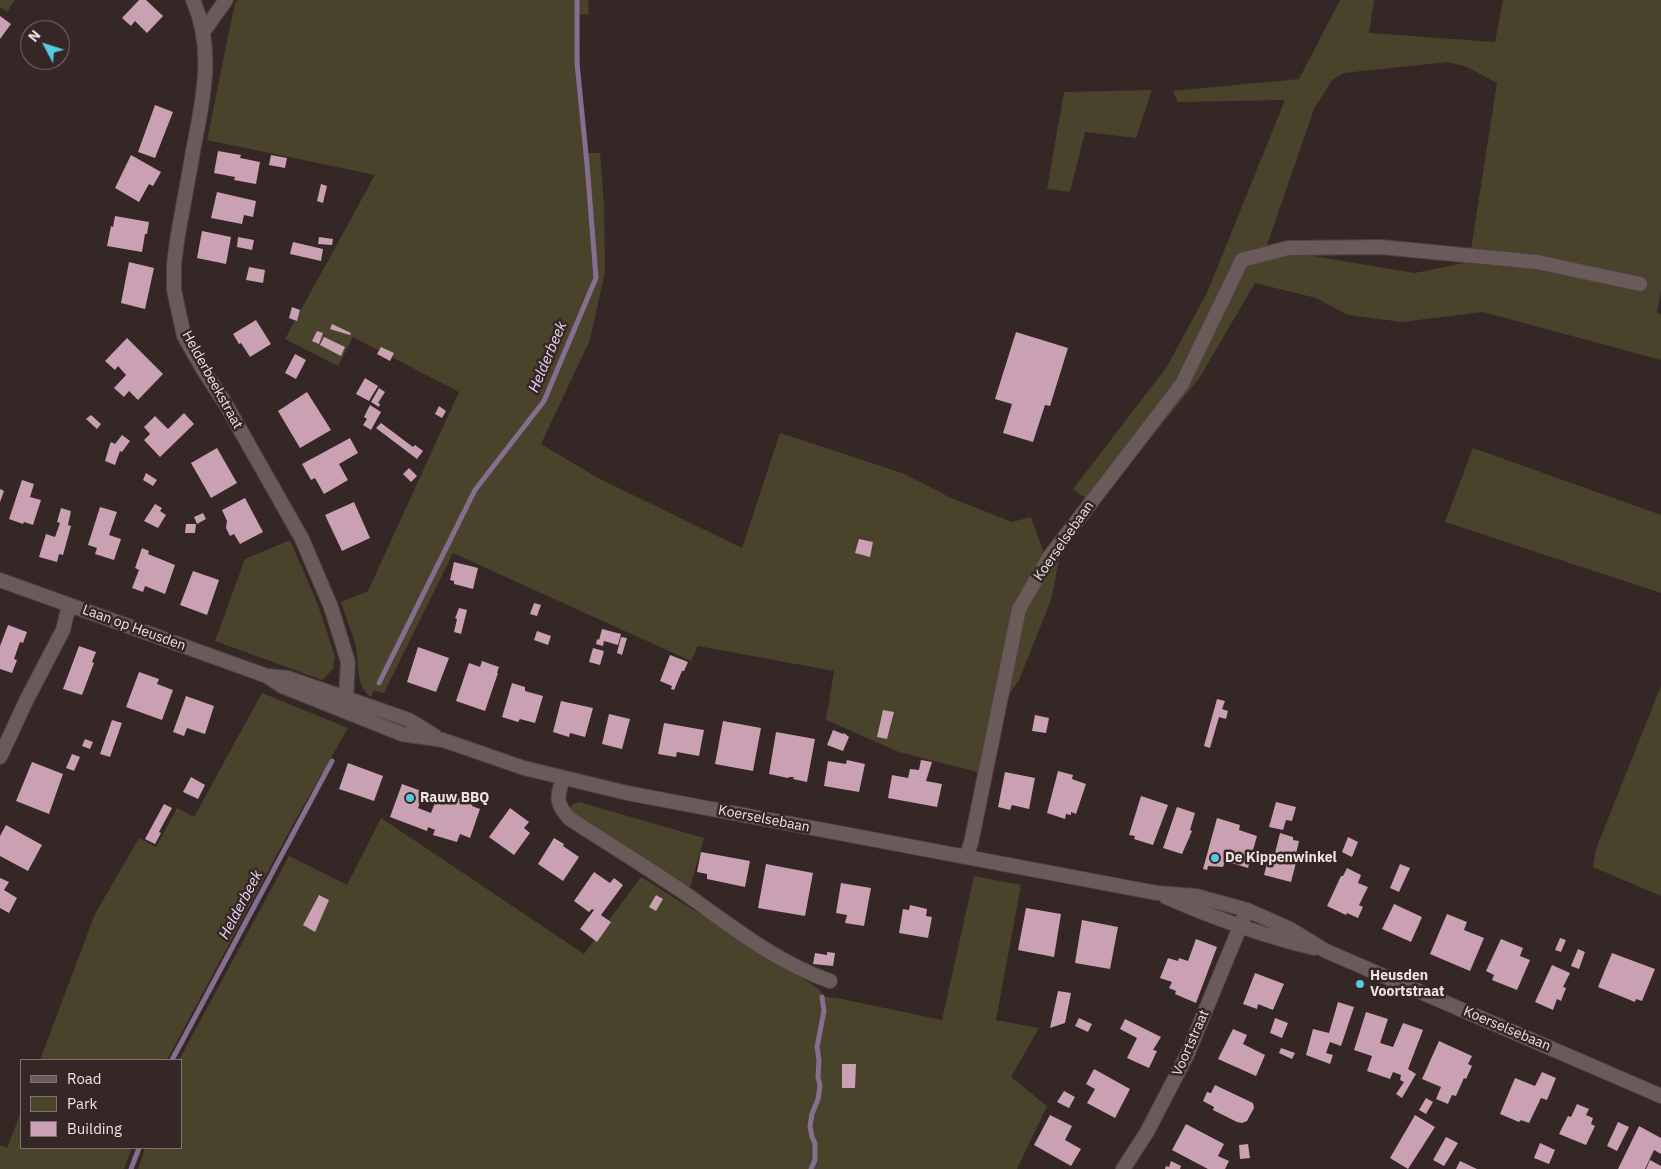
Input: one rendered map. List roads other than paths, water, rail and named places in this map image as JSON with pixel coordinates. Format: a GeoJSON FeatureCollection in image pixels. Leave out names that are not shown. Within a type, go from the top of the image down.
{"type":"FeatureCollection","features":[{"type":"Feature","properties":{"kind":"street","name":"Helderbeekstraat"},"geometry":{"type":"LineString","coordinates":[[194,0],[203,32],[206,59],[205,88],[176,241],[174,290],[184,336],[225,403],[302,539],[327,598],[348,662],[344,704]]}},
{"type":"Feature","properties":{"kind":"street"},"geometry":{"type":"LineString","coordinates":[[203,32],[226,0]]}},
{"type":"Feature","properties":{"kind":"street","name":"Koerselsebaan"},"geometry":{"type":"LineString","coordinates":[[966,857],[971,843],[1019,610],[1050,556],[1182,384],[1242,260],[1288,248],[1380,248],[1537,262],[1640,284]]}},
{"type":"Feature","properties":{"kind":"street","name":"Laan op Heusden"},"geometry":{"type":"LineString","coordinates":[[0,580],[268,676],[288,678],[344,704]]}},
{"type":"Feature","properties":{"kind":"street"},"geometry":{"type":"LineString","coordinates":[[0,757],[26,701],[63,630],[69,605]]}},
{"type":"Feature","properties":{"kind":"street","name":"Koerselsebaan"},"geometry":{"type":"LineString","coordinates":[[344,704],[408,720],[443,740],[524,768],[627,793],[1157,893],[1196,896],[1247,910],[1290,929],[1326,951],[1661,1096]]}},
{"type":"Feature","properties":{"kind":"street"},"geometry":{"type":"LineString","coordinates":[[563,778],[558,800],[560,809],[570,819],[785,960],[814,975],[830,980]]}},
{"type":"Feature","properties":{"kind":"street","name":"Koerselsebaan"},"geometry":{"type":"LineString","coordinates":[[1157,893],[1196,910],[1285,941],[1326,951]]}},
{"type":"Feature","properties":{"kind":"street","name":"Voortstraat"},"geometry":{"type":"LineString","coordinates":[[1123,1169],[1147,1132],[1187,1055],[1247,910]]}},
{"type":"Feature","properties":{"kind":"waterway","name":"Helderbeek"},"geometry":{"type":"LineString","coordinates":[[379,683],[475,490],[544,401],[596,278],[577,63],[577,0]]}},
{"type":"Feature","properties":{"kind":"waterway","name":"Helderbeek"},"geometry":{"type":"LineString","coordinates":[[173,1059],[332,761]]}},
{"type":"Feature","properties":{"kind":"waterway"},"geometry":{"type":"LineString","coordinates":[[811,1169],[815,1160],[815,1143],[810,1126],[820,1086],[817,1047],[824,1011],[822,997]]}},
{"type":"Feature","properties":{"kind":"waterway","name":"Helderbeek"},"geometry":{"type":"LineString","coordinates":[[131,1169],[139,1149]]}},
{"type":"Feature","properties":{"kind":"place","name":"Rauw BBQ"},"geometry":{"type":"Point","coordinates":[410,798]}},
{"type":"Feature","properties":{"kind":"place","name":"De Kippenwinkel"},"geometry":{"type":"Point","coordinates":[1215,858]}},
{"type":"Feature","properties":{"kind":"place","name":"Heusden Voortstraat"},"geometry":{"type":"Point","coordinates":[1360,984]}}]}
